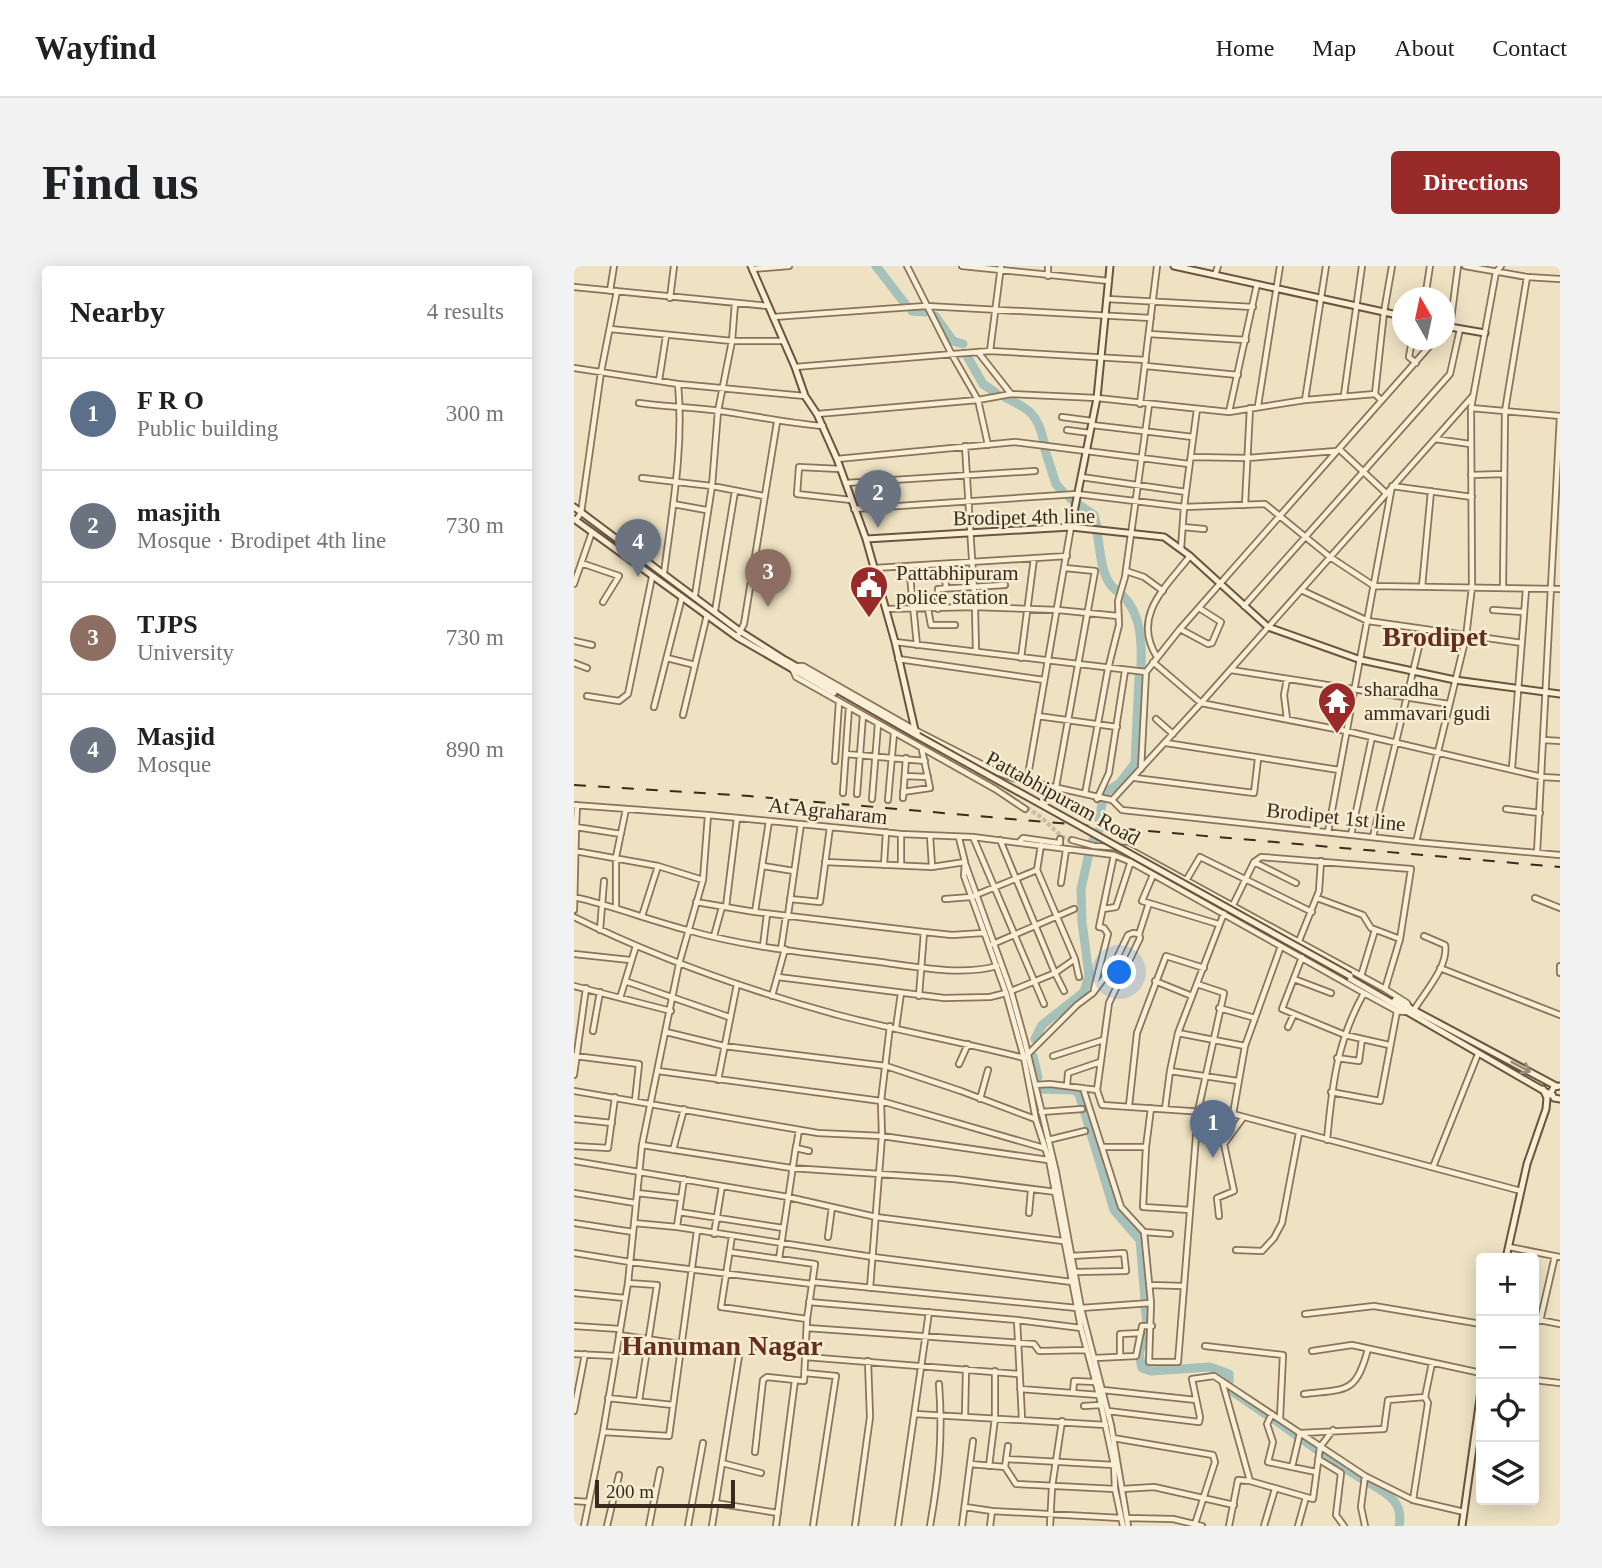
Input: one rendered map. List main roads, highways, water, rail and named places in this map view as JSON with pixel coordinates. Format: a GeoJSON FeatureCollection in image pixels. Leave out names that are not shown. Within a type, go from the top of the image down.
{"type":"FeatureCollection","features":[{"type":"Feature","properties":{"kind":"waterway"},"geometry":{"type":"LineString","coordinates":[[876,266],[906,305]]}},
{"type":"Feature","properties":{"kind":"waterway"},"geometry":{"type":"LineString","coordinates":[[912,311],[925,312]]}},
{"type":"Feature","properties":{"kind":"waterway"},"geometry":{"type":"LineString","coordinates":[[935,316],[953,341],[963,344]]}},
{"type":"Feature","properties":{"kind":"waterway"},"geometry":{"type":"LineString","coordinates":[[967,356],[983,384],[996,393]]}},
{"type":"Feature","properties":{"kind":"waterway"},"geometry":{"type":"LineString","coordinates":[[1006,398],[1032,414],[1039,425],[1044,442]]}},
{"type":"Feature","properties":{"kind":"waterway"},"geometry":{"type":"LineString","coordinates":[[1045,450],[1056,484],[1063,492]]}},
{"type":"Feature","properties":{"kind":"waterway"},"geometry":{"type":"LineString","coordinates":[[1079,505],[1094,515],[1097,527]]}},
{"type":"Feature","properties":{"kind":"waterway"},"geometry":{"type":"LineString","coordinates":[[1097,533],[1104,572],[1111,586],[1117,591]]}},
{"type":"Feature","properties":{"kind":"waterway"},"geometry":{"type":"LineString","coordinates":[[1123,596],[1137,620],[1141,666]]}},
{"type":"Feature","properties":{"kind":"waterway"},"geometry":{"type":"LineString","coordinates":[[1099,821],[1104,793],[1120,783],[1135,763],[1139,677]]}},
{"type":"Feature","properties":{"kind":"waterway"},"geometry":{"type":"LineString","coordinates":[[1035,1039],[1042,1025],[1084,992],[1089,975],[1081,889],[1091,844],[1099,830]]}},
{"type":"Feature","properties":{"kind":"waterway"},"geometry":{"type":"LineString","coordinates":[[1033,1056],[1038,1077]]}},
{"type":"Feature","properties":{"kind":"waterway"},"geometry":{"type":"LineString","coordinates":[[1042,1089],[1074,1090],[1079,1094],[1114,1210],[1140,1240],[1145,1300]]}},
{"type":"Feature","properties":{"kind":"waterway"},"geometry":{"type":"LineString","coordinates":[[1145,1307],[1147,1323]]}},
{"type":"Feature","properties":{"kind":"waterway"},"geometry":{"type":"LineString","coordinates":[[1147,1329],[1139,1354],[1142,1368],[1151,1371],[1210,1367],[1229,1374],[1229,1381]]}},
{"type":"Feature","properties":{"kind":"waterway"},"geometry":{"type":"LineString","coordinates":[[1229,1389],[1267,1415]]}},
{"type":"Feature","properties":{"kind":"waterway"},"geometry":{"type":"LineString","coordinates":[[1274,1419],[1296,1435]]}},
{"type":"Feature","properties":{"kind":"waterway"},"geometry":{"type":"LineString","coordinates":[[1301,1438],[1316,1449]]}},
{"type":"Feature","properties":{"kind":"waterway"},"geometry":{"type":"LineString","coordinates":[[1323,1454],[1362,1479]]}},
{"type":"Feature","properties":{"kind":"waterway"},"geometry":{"type":"LineString","coordinates":[[1371,1484],[1397,1505],[1399,1526]]}},
{"type":"Feature","properties":{"kind":"tunnel"},"geometry":{"type":"LineString","coordinates":[[982,780],[977,775],[982,768],[997,775],[1001,774]]}},
{"type":"Feature","properties":{"kind":"tunnel"},"geometry":{"type":"LineString","coordinates":[[1005,793],[1041,817],[1062,837],[1072,840]]}},
{"type":"Feature","properties":{"kind":"railway"},"geometry":{"type":"LineString","coordinates":[[574,785],[749,796],[1560,867]]}},
{"type":"Feature","properties":{"kind":"place","name":"masjith"},"geometry":{"type":"Point","coordinates":[878,528]}},
{"type":"Feature","properties":{"kind":"place","name":"Masjid"},"geometry":{"type":"Point","coordinates":[638,577]}},
{"type":"Feature","properties":{"kind":"place","name":"TJPS"},"geometry":{"type":"Point","coordinates":[768,607]}},
{"type":"Feature","properties":{"kind":"place","name":"Pattabhipuram police station"},"geometry":{"type":"Point","coordinates":[869,619]}},
{"type":"Feature","properties":{"kind":"place","name":"sharadha ammavari gudi"},"geometry":{"type":"Point","coordinates":[1337,735]}},
{"type":"Feature","properties":{"kind":"place","name":"F R O"},"geometry":{"type":"Point","coordinates":[1213,1158]}},
{"type":"Feature","properties":{"kind":"district","name":"Brodipet"},"geometry":{"type":"Point","coordinates":[1435,636]}},
{"type":"Feature","properties":{"kind":"district","name":"Hanuman Nagar"},"geometry":{"type":"Point","coordinates":[722,1345]}}]}
